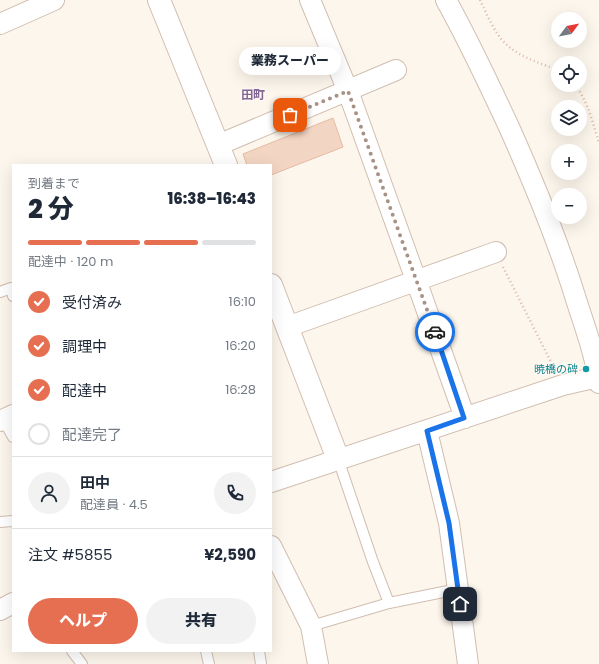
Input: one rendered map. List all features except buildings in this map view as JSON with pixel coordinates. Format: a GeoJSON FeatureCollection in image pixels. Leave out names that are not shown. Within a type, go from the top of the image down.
{"type":"FeatureCollection","features":[{"type":"Feature","properties":{"kind":"street"},"geometry":{"type":"LineString","coordinates":[[0,24],[30,5],[54,0]]}},
{"type":"Feature","properties":{"kind":"street"},"geometry":{"type":"LineString","coordinates":[[159,0],[226,164]]}},
{"type":"Feature","properties":{"kind":"street"},"geometry":{"type":"LineString","coordinates":[[310,0],[348,91],[464,418]]}},
{"type":"Feature","properties":{"kind":"street"},"geometry":{"type":"LineString","coordinates":[[272,482],[563,385],[599,379],[576,300],[530,174],[487,80],[446,0]]}},
{"type":"Feature","properties":{"kind":"street"},"geometry":{"type":"LineString","coordinates":[[218,145],[396,70]]}},
{"type":"Feature","properties":{"kind":"street"},"geometry":{"type":"LineString","coordinates":[[287,327],[496,252]]}},
{"type":"Feature","properties":{"kind":"street"},"geometry":{"type":"LineString","coordinates":[[272,290],[275,307],[287,327],[338,459]]}},
{"type":"Feature","properties":{"kind":"street"},"geometry":{"type":"LineString","coordinates":[[427,431],[449,523],[468,664]]}},
{"type":"Feature","properties":{"kind":"street"},"geometry":{"type":"LineString","coordinates":[[272,548],[311,626],[318,664]]}},
{"type":"Feature","properties":{"kind":"street"},"geometry":{"type":"LineString","coordinates":[[0,610],[12,604]]}},
{"type":"Feature","properties":{"kind":"lane"},"geometry":{"type":"LineString","coordinates":[[0,292],[11,288],[12,292]]}},
{"type":"Feature","properties":{"kind":"lane"},"geometry":{"type":"LineString","coordinates":[[5,418],[12,434]]}},
{"type":"Feature","properties":{"kind":"lane"},"geometry":{"type":"LineString","coordinates":[[338,459],[373,562],[389,603]]}},
{"type":"Feature","properties":{"kind":"lane"},"geometry":{"type":"LineString","coordinates":[[0,522],[12,521]]}},
{"type":"Feature","properties":{"kind":"lane"},"geometry":{"type":"LineString","coordinates":[[311,626],[389,603],[458,589]]}},
{"type":"Feature","properties":{"kind":"lane"},"geometry":{"type":"LineString","coordinates":[[73,652],[82,664]]}},
{"type":"Feature","properties":{"kind":"lane"},"geometry":{"type":"LineString","coordinates":[[206,652],[209,664]]}},
{"type":"Feature","properties":{"kind":"lane"},"geometry":{"type":"LineString","coordinates":[[259,652],[261,664]]}},
{"type":"Feature","properties":{"kind":"path"},"geometry":{"type":"LineString","coordinates":[[480,0],[499,36],[505,43],[516,52],[529,59],[551,67]]}},
{"type":"Feature","properties":{"kind":"path"},"geometry":{"type":"LineString","coordinates":[[580,92],[599,143]]}},
{"type":"Feature","properties":{"kind":"path"},"geometry":{"type":"LineString","coordinates":[[496,252],[563,385]]}},
{"type":"Feature","properties":{"kind":"way so far"},"geometry":{"type":"LineString","coordinates":[[290,115],[348,91],[435,332]]}},
{"type":"Feature","properties":{"kind":"place","name":"業務スーパー"},"geometry":{"type":"Point","coordinates":[290,115]}},
{"type":"Feature","properties":{"kind":"place","name":"暁橋の碑"},"geometry":{"type":"Point","coordinates":[586,369]}},
{"type":"Feature","properties":{"kind":"district","name":"田町"},"geometry":{"type":"Point","coordinates":[253,95]}},
{"type":"Feature","properties":{"kind":"route"},"geometry":{"type":"LineString","coordinates":[[435,332],[464,418],[427,431],[449,523],[460,604]]}}]}
